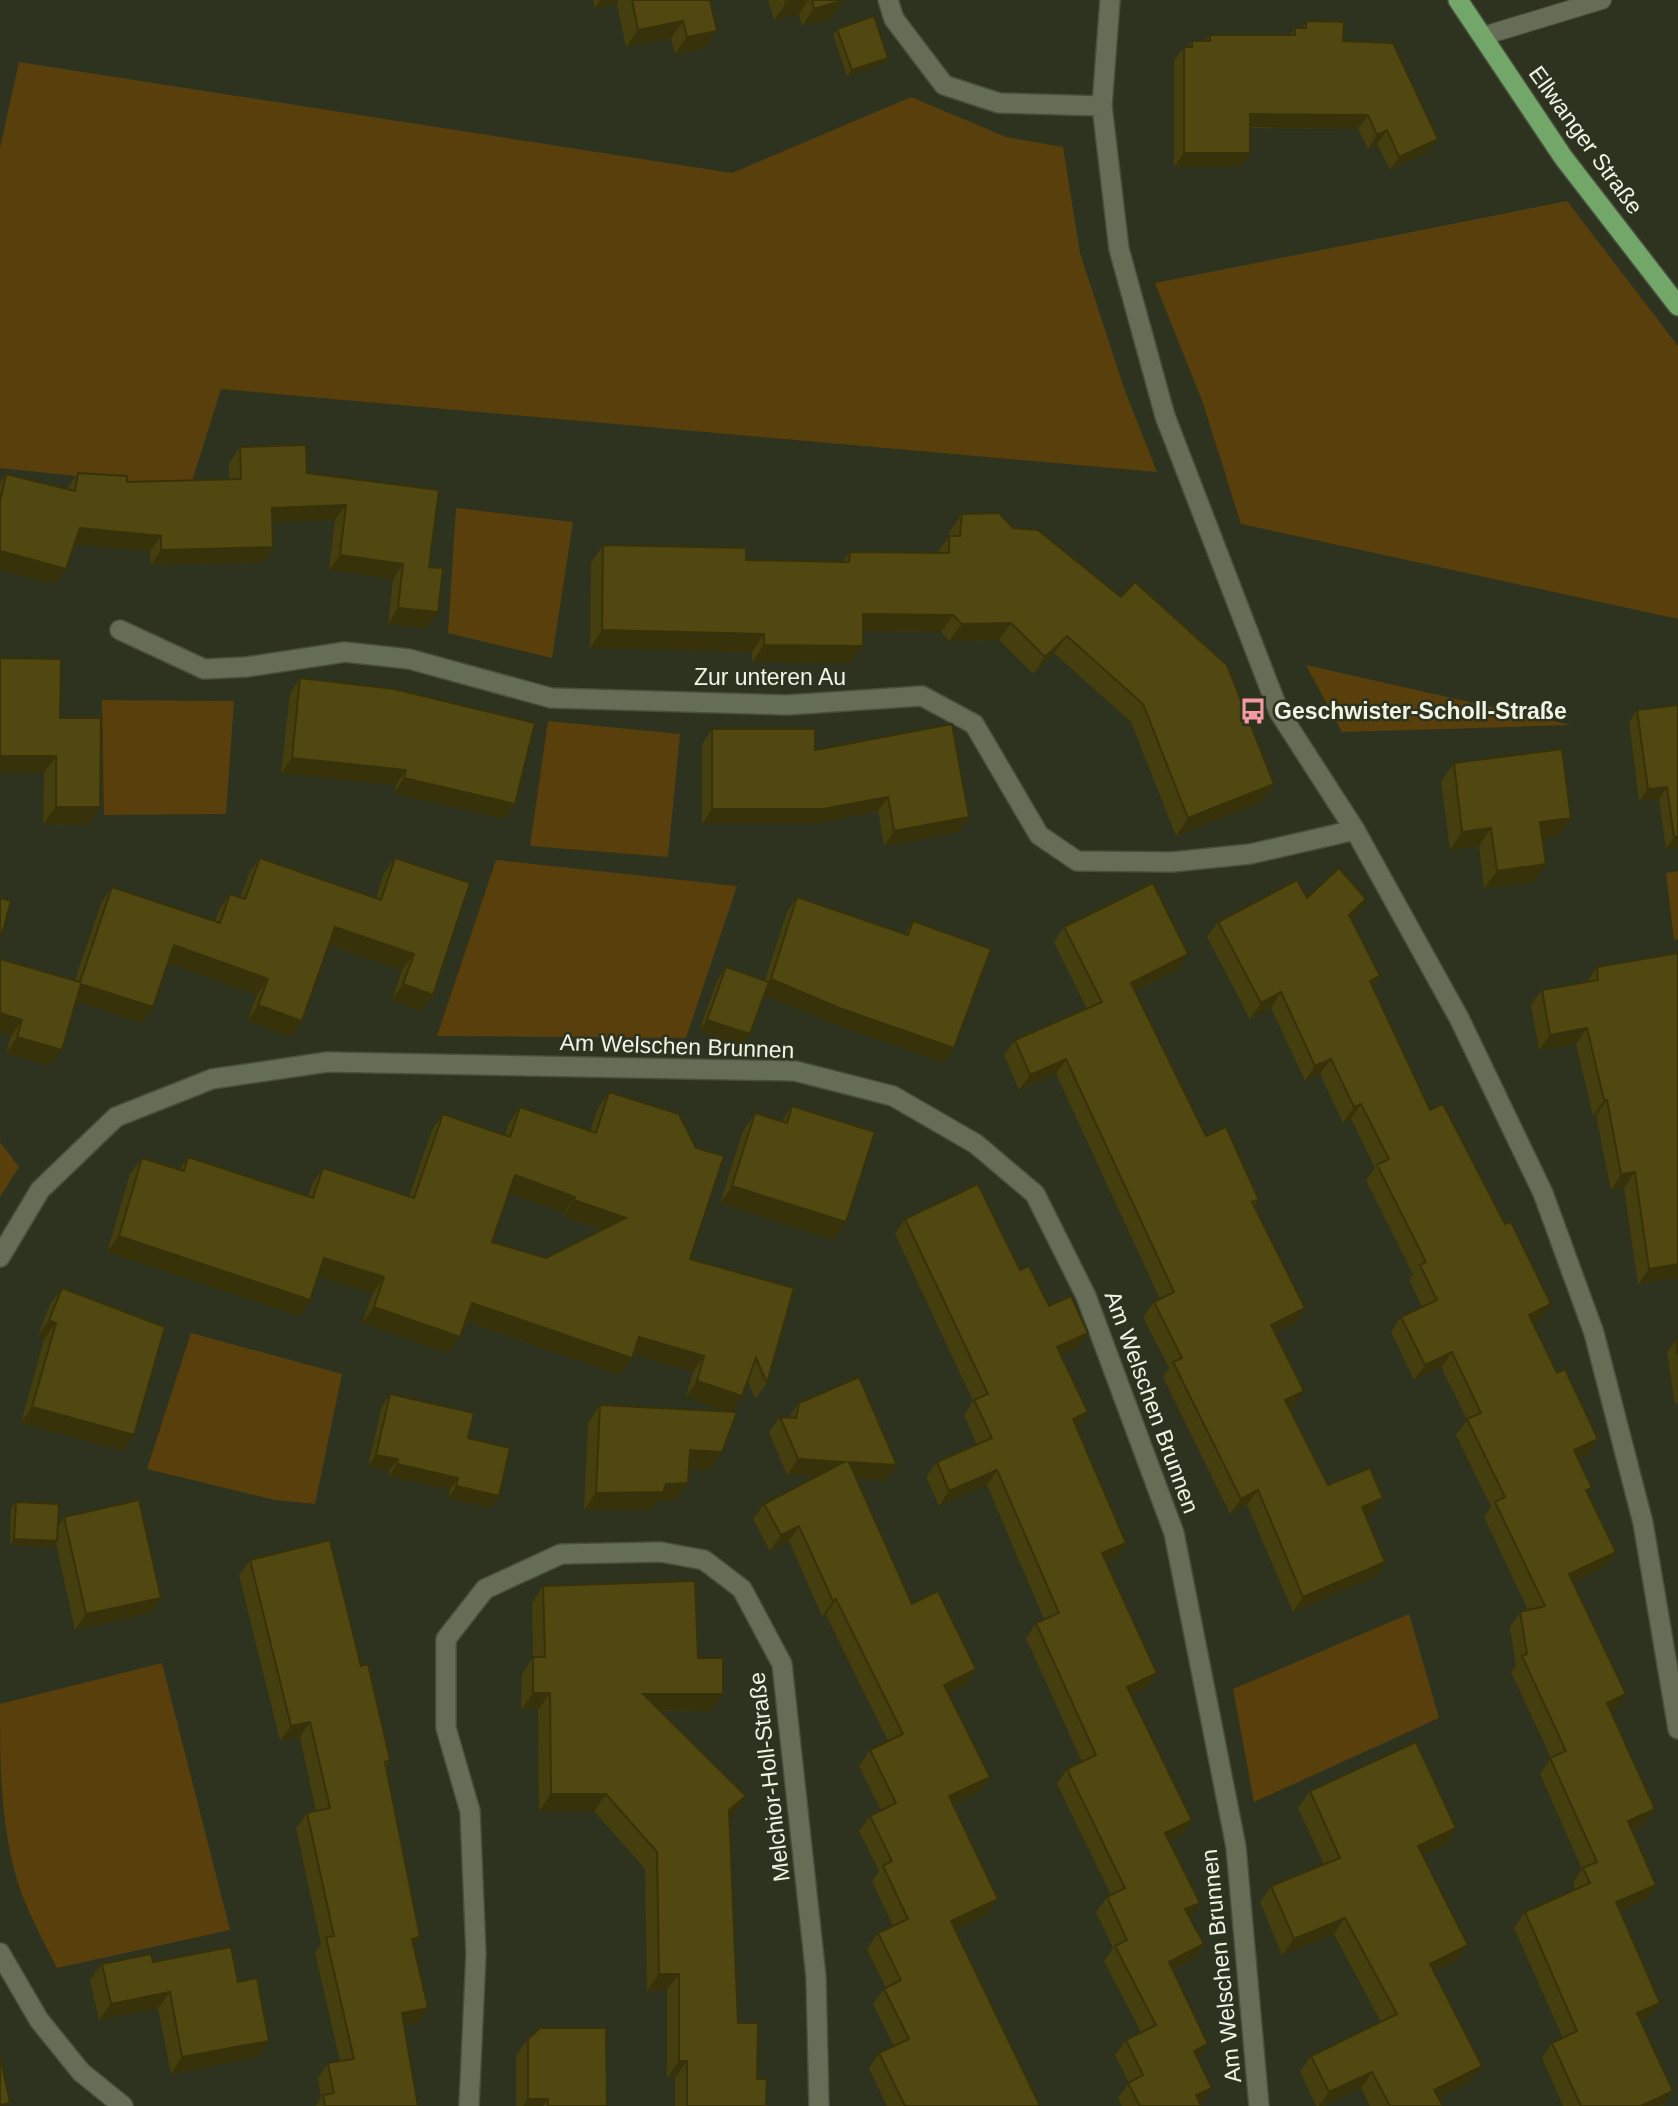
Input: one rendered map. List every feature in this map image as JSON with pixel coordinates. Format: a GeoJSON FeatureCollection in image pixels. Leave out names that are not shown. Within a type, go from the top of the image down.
{"type":"FeatureCollection","features":[{"type":"Feature","properties":{"kind":"main road","name":"Ellwanger Straße"},"geometry":{"type":"LineString","coordinates":[[1458,0],[1563,157],[1678,306]]}},
{"type":"Feature","properties":{"kind":"street"},"geometry":{"type":"LineString","coordinates":[[888,0],[894,19],[944,85],[999,103],[1102,106]]}},
{"type":"Feature","properties":{"kind":"street"},"geometry":{"type":"LineString","coordinates":[[1111,0],[1102,106],[1119,249],[1165,416],[1279,712],[1355,830],[1459,1018],[1543,1193],[1585,1307],[1643,1523],[1678,1729]]}},
{"type":"Feature","properties":{"kind":"street","name":"Zur unteren Au"},"geometry":{"type":"LineString","coordinates":[[120,630],[204,669],[246,667],[345,652],[410,659],[551,698],[787,705],[922,696],[974,723],[1039,835],[1077,861],[1172,862],[1250,854],[1355,830]]}},
{"type":"Feature","properties":{"kind":"street","name":"Am Welschen Brunnen"},"geometry":{"type":"LineString","coordinates":[[0,1257],[40,1189],[116,1117],[212,1079],[327,1062],[795,1071],[893,1096],[976,1144],[1035,1194],[1086,1296],[1174,1533],[1236,1847],[1259,2106]]}},
{"type":"Feature","properties":{"kind":"street","name":"Melchior-Holl-Straße"},"geometry":{"type":"LineString","coordinates":[[469,2106],[476,1954],[470,1811],[446,1728],[446,1639],[485,1589],[561,1554],[661,1552],[704,1560],[742,1589],[782,1664],[816,1977],[819,2106]]}},
{"type":"Feature","properties":{"kind":"street"},"geometry":{"type":"LineString","coordinates":[[0,1952],[39,2020],[80,2072],[122,2106]]}},
{"type":"Feature","properties":{"kind":"lane"},"geometry":{"type":"LineString","coordinates":[[1483,36],[1602,0]]}},
{"type":"Feature","properties":{"kind":"shaded area"},"geometry":{"type":"Polygon","coordinates":[[[19,62],[732,173],[911,97],[1006,137],[1063,147],[1080,253],[1125,391],[1157,472],[221,389],[190,488],[0,468],[0,148],[19,62]]]}},
{"type":"Feature","properties":{"kind":"shaded area"},"geometry":{"type":"Polygon","coordinates":[[[1567,201],[1678,346],[1678,619],[1241,524],[1203,403],[1155,283],[1567,201]]]}},
{"type":"Feature","properties":{"kind":"shaded area"},"geometry":{"type":"Polygon","coordinates":[[[456,508],[573,522],[552,658],[448,633],[456,508]]]}},
{"type":"Feature","properties":{"kind":"shaded area"},"geometry":{"type":"Polygon","coordinates":[[[1306,665],[1571,725],[1342,732],[1306,665]]]}},
{"type":"Feature","properties":{"kind":"shaded area"},"geometry":{"type":"Polygon","coordinates":[[[102,700],[234,701],[226,814],[104,815],[102,700]]]}},
{"type":"Feature","properties":{"kind":"shaded area"},"geometry":{"type":"Polygon","coordinates":[[[548,721],[680,734],[668,857],[530,846],[548,721]]]}},
{"type":"Feature","properties":{"kind":"shaded area"},"geometry":{"type":"Polygon","coordinates":[[[496,860],[737,886],[686,1038],[437,1036],[496,860]]]}},
{"type":"Feature","properties":{"kind":"shaded area"},"geometry":{"type":"Polygon","coordinates":[[[1678,871],[1678,939],[1674,940],[1666,873],[1678,871]]]}},
{"type":"Feature","properties":{"kind":"shaded area"},"geometry":{"type":"Polygon","coordinates":[[[0,1142],[19,1167],[0,1197],[0,1142]]]}},
{"type":"Feature","properties":{"kind":"shaded area"},"geometry":{"type":"Polygon","coordinates":[[[191,1333],[342,1374],[315,1504],[275,1500],[147,1469],[191,1333]]]}},
{"type":"Feature","properties":{"kind":"shaded area"},"geometry":{"type":"Polygon","coordinates":[[[1409,1614],[1439,1718],[1254,1802],[1233,1689],[1409,1614]]]}},
{"type":"Feature","properties":{"kind":"shaded area"},"geometry":{"type":"Polygon","coordinates":[[[162,1663],[230,1930],[57,1968],[22,1895],[9,1848],[1,1777],[0,1704],[162,1663]]]}},
{"type":"Feature","properties":{"kind":"building"},"geometry":{"type":"Polygon","coordinates":[[[632,0],[710,0],[717,31],[687,37],[683,21],[638,30],[632,0]]]}},
{"type":"Feature","properties":{"kind":"building"},"geometry":{"type":"Polygon","coordinates":[[[812,0],[844,0],[814,9],[812,0]]]}},
{"type":"Feature","properties":{"kind":"building"},"geometry":{"type":"Polygon","coordinates":[[[874,16],[888,58],[852,70],[837,29],[874,16]]]}},
{"type":"Feature","properties":{"kind":"building"},"geometry":{"type":"Polygon","coordinates":[[[1306,21],[1344,22],[1343,41],[1393,43],[1438,139],[1399,157],[1387,130],[1377,135],[1368,115],[1250,114],[1250,153],[1184,153],[1184,47],[1192,47],[1192,41],[1210,41],[1210,35],[1295,35],[1295,28],[1306,28],[1306,21]]]}},
{"type":"Feature","properties":{"kind":"building"},"geometry":{"type":"Polygon","coordinates":[[[306,445],[307,473],[439,490],[429,567],[443,568],[438,612],[398,608],[403,564],[340,555],[346,505],[272,508],[273,547],[161,550],[161,536],[80,528],[66,569],[0,551],[0,501],[6,474],[75,491],[78,473],[127,476],[127,482],[241,479],[240,447],[306,445]]]}},
{"type":"Feature","properties":{"kind":"building"},"geometry":{"type":"Polygon","coordinates":[[[999,513],[1013,528],[1038,530],[1121,597],[1135,582],[1227,665],[1274,784],[1188,818],[1143,704],[1067,636],[1045,657],[1011,623],[962,624],[953,615],[863,614],[863,646],[764,645],[764,634],[602,630],[603,545],[746,548],[746,560],[849,562],[850,552],[949,553],[949,536],[960,536],[962,514],[999,513]]]}},
{"type":"Feature","properties":{"kind":"building"},"geometry":{"type":"Polygon","coordinates":[[[0,658],[61,659],[60,718],[101,718],[100,807],[56,807],[56,756],[0,756],[0,658]]]}},
{"type":"Feature","properties":{"kind":"building"},"geometry":{"type":"Polygon","coordinates":[[[300,678],[394,689],[535,723],[515,804],[404,778],[406,770],[292,758],[300,678]]]}},
{"type":"Feature","properties":{"kind":"building"},"geometry":{"type":"Polygon","coordinates":[[[1678,705],[1678,837],[1674,837],[1667,787],[1648,789],[1637,710],[1678,705]]]}},
{"type":"Feature","properties":{"kind":"building"},"geometry":{"type":"Polygon","coordinates":[[[952,724],[969,817],[894,831],[888,797],[823,809],[712,809],[712,729],[815,729],[815,750],[952,724]]]}},
{"type":"Feature","properties":{"kind":"building"},"geometry":{"type":"Polygon","coordinates":[[[1562,749],[1571,818],[1540,822],[1546,864],[1497,871],[1491,828],[1462,832],[1454,763],[1562,749]]]}},
{"type":"Feature","properties":{"kind":"building"},"geometry":{"type":"Polygon","coordinates":[[[260,858],[381,900],[395,858],[470,883],[433,995],[403,984],[414,954],[335,927],[302,1021],[258,1005],[268,979],[174,945],[153,1007],[81,984],[62,1050],[17,1037],[22,1020],[0,1013],[0,959],[80,982],[112,887],[220,923],[230,894],[245,899],[260,858]]]}},
{"type":"Feature","properties":{"kind":"building"},"geometry":{"type":"Polygon","coordinates":[[[1339,868],[1366,899],[1349,915],[1380,976],[1370,981],[1430,1110],[1443,1104],[1505,1224],[1511,1222],[1551,1304],[1529,1315],[1557,1373],[1565,1369],[1598,1439],[1574,1450],[1592,1488],[1586,1490],[1616,1552],[1569,1574],[1626,1694],[1607,1703],[1655,1809],[1628,1821],[1656,1885],[1616,1902],[1660,2003],[1637,2013],[1673,2091],[1641,2106],[1581,2106],[1552,2043],[1577,2031],[1525,1912],[1590,1883],[1583,1868],[1597,1862],[1550,1758],[1566,1751],[1522,1656],[1527,1654],[1520,1612],[1545,1606],[1495,1502],[1505,1497],[1467,1419],[1481,1413],[1452,1352],[1425,1365],[1401,1317],[1437,1300],[1420,1265],[1426,1262],[1377,1165],[1389,1159],[1361,1104],[1354,1107],[1331,1059],[1315,1066],[1281,992],[1261,1003],[1218,922],[1297,880],[1307,898],[1339,868]]]}},
{"type":"Feature","properties":{"kind":"building"},"geometry":{"type":"Polygon","coordinates":[[[1153,883],[1188,954],[1131,983],[1206,1136],[1226,1127],[1259,1200],[1252,1202],[1305,1308],[1271,1325],[1304,1391],[1285,1400],[1328,1485],[1370,1468],[1383,1498],[1362,1507],[1385,1562],[1303,1597],[1258,1490],[1241,1499],[1173,1362],[1182,1358],[1154,1302],[1174,1292],[1066,1059],[1030,1075],[1015,1040],[1102,1002],[1064,927],[1153,883]]]}},
{"type":"Feature","properties":{"kind":"building"},"geometry":{"type":"Polygon","coordinates":[[[797,897],[908,935],[913,921],[991,949],[954,1048],[842,1009],[771,979],[797,897]]]}},
{"type":"Feature","properties":{"kind":"building"},"geometry":{"type":"Polygon","coordinates":[[[0,898],[11,901],[0,941],[0,898]]]}},
{"type":"Feature","properties":{"kind":"building"},"geometry":{"type":"Polygon","coordinates":[[[1678,953],[1678,1264],[1649,1269],[1635,1172],[1621,1174],[1607,1100],[1604,1100],[1587,1028],[1550,1035],[1542,990],[1598,980],[1597,967],[1678,953]]]}},
{"type":"Feature","properties":{"kind":"building"},"geometry":{"type":"Polygon","coordinates":[[[726,967],[769,982],[750,1034],[707,1020],[726,967]]]}},
{"type":"Feature","properties":{"kind":"building"},"geometry":{"type":"Polygon","coordinates":[[[609,1092],[679,1114],[696,1148],[724,1156],[690,1259],[794,1288],[767,1383],[756,1358],[742,1396],[697,1381],[704,1356],[639,1337],[632,1358],[472,1303],[460,1337],[374,1307],[384,1277],[324,1258],[310,1300],[119,1236],[142,1158],[184,1171],[188,1157],[313,1198],[323,1168],[414,1198],[443,1114],[510,1137],[520,1107],[596,1133],[609,1092]],[[515,1175],[492,1242],[546,1258],[626,1218],[574,1200],[575,1197],[515,1175]]]}},
{"type":"Feature","properties":{"kind":"building"},"geometry":{"type":"Polygon","coordinates":[[[792,1106],[875,1132],[846,1222],[732,1186],[755,1113],[787,1123],[792,1106]]]}},
{"type":"Feature","properties":{"kind":"building"},"geometry":{"type":"Polygon","coordinates":[[[978,1184],[1020,1270],[1029,1266],[1049,1306],[1071,1296],[1088,1333],[1057,1347],[1088,1412],[1073,1419],[1126,1543],[1102,1553],[1157,1673],[1127,1687],[1192,1820],[1165,1833],[1200,1903],[1185,1909],[1204,1944],[1169,1962],[1208,2044],[1194,2051],[1212,2088],[1196,2095],[1201,2106],[1140,2106],[1128,2083],[1143,2075],[1126,2040],[1156,2025],[1115,1946],[1127,1940],[1107,1897],[1125,1888],[1067,1769],[1096,1755],[1036,1623],[1059,1613],[997,1470],[949,1491],[937,1462],[992,1438],[974,1400],[988,1394],[905,1219],[978,1184]]]}},
{"type":"Feature","properties":{"kind":"building"},"geometry":{"type":"Polygon","coordinates":[[[62,1288],[165,1327],[134,1435],[32,1407],[56,1323],[49,1320],[62,1288]]]}},
{"type":"Feature","properties":{"kind":"building"},"geometry":{"type":"Polygon","coordinates":[[[859,1377],[897,1465],[849,1462],[912,1604],[938,1591],[976,1669],[944,1685],[990,1777],[949,1796],[998,1899],[951,1921],[1040,2106],[905,2106],[879,2053],[909,2039],[884,1989],[901,1980],[878,1933],[908,1919],[883,1866],[892,1861],[870,1816],[896,1803],[870,1750],[903,1734],[836,1599],[833,1601],[799,1526],[781,1535],[764,1504],[844,1462],[798,1459],[780,1417],[796,1418],[799,1403],[859,1377]]]}},
{"type":"Feature","properties":{"kind":"building"},"geometry":{"type":"Polygon","coordinates":[[[390,1394],[474,1413],[468,1438],[510,1448],[499,1496],[456,1486],[458,1478],[397,1464],[398,1459],[376,1455],[390,1394]]]}},
{"type":"Feature","properties":{"kind":"building"},"geometry":{"type":"Polygon","coordinates":[[[600,1405],[737,1412],[722,1452],[690,1450],[688,1483],[666,1484],[663,1492],[596,1493],[600,1405]]]}},
{"type":"Feature","properties":{"kind":"building"},"geometry":{"type":"Polygon","coordinates":[[[139,1500],[161,1598],[86,1614],[64,1517],[139,1500]]]}},
{"type":"Feature","properties":{"kind":"building"},"geometry":{"type":"Polygon","coordinates":[[[16,1502],[59,1504],[57,1541],[14,1539],[16,1502]]]}},
{"type":"Feature","properties":{"kind":"building"},"geometry":{"type":"Polygon","coordinates":[[[330,1540],[361,1666],[368,1664],[390,1760],[385,1762],[420,1937],[412,1939],[428,2008],[402,2013],[418,2106],[325,2106],[323,2095],[334,2093],[328,2063],[354,2059],[326,1937],[334,1936],[307,1813],[330,1808],[310,1722],[291,1726],[250,1560],[330,1540]]]}},
{"type":"Feature","properties":{"kind":"building"},"geometry":{"type":"Polygon","coordinates":[[[695,1581],[698,1658],[723,1658],[723,1694],[643,1694],[746,1796],[729,1810],[738,2023],[758,2023],[757,2079],[767,2079],[766,2106],[687,2106],[687,2061],[679,2061],[679,1974],[659,1974],[657,1852],[606,1794],[551,1794],[550,1693],[533,1693],[533,1657],[545,1657],[543,1586],[695,1581]]]}},
{"type":"Feature","properties":{"kind":"building"},"geometry":{"type":"Polygon","coordinates":[[[1416,1742],[1456,1828],[1418,1846],[1468,1945],[1430,1964],[1482,2066],[1434,2090],[1443,2106],[1390,2106],[1372,2072],[1329,2092],[1311,2056],[1397,2014],[1345,1918],[1294,1939],[1271,1886],[1340,1858],[1310,1791],[1416,1742]]]}},
{"type":"Feature","properties":{"kind":"building"},"geometry":{"type":"Polygon","coordinates":[[[231,1947],[238,1982],[257,1978],[269,2041],[182,2057],[170,1992],[111,2004],[102,1964],[151,1954],[153,1962],[231,1947]]]}},
{"type":"Feature","properties":{"kind":"building"},"geometry":{"type":"Polygon","coordinates":[[[540,2028],[606,2028],[607,2106],[548,2106],[548,2099],[528,2099],[528,2039],[540,2028]]]}},
{"type":"Feature","properties":{"kind":"building"},"geometry":{"type":"Polygon","coordinates":[[[0,2056],[10,2103],[0,2105],[0,2056]]]}},
{"type":"Feature","properties":{"kind":"place","name":"Geschwister-Scholl-Straße"},"geometry":{"type":"Point","coordinates":[1253,711]}}]}
